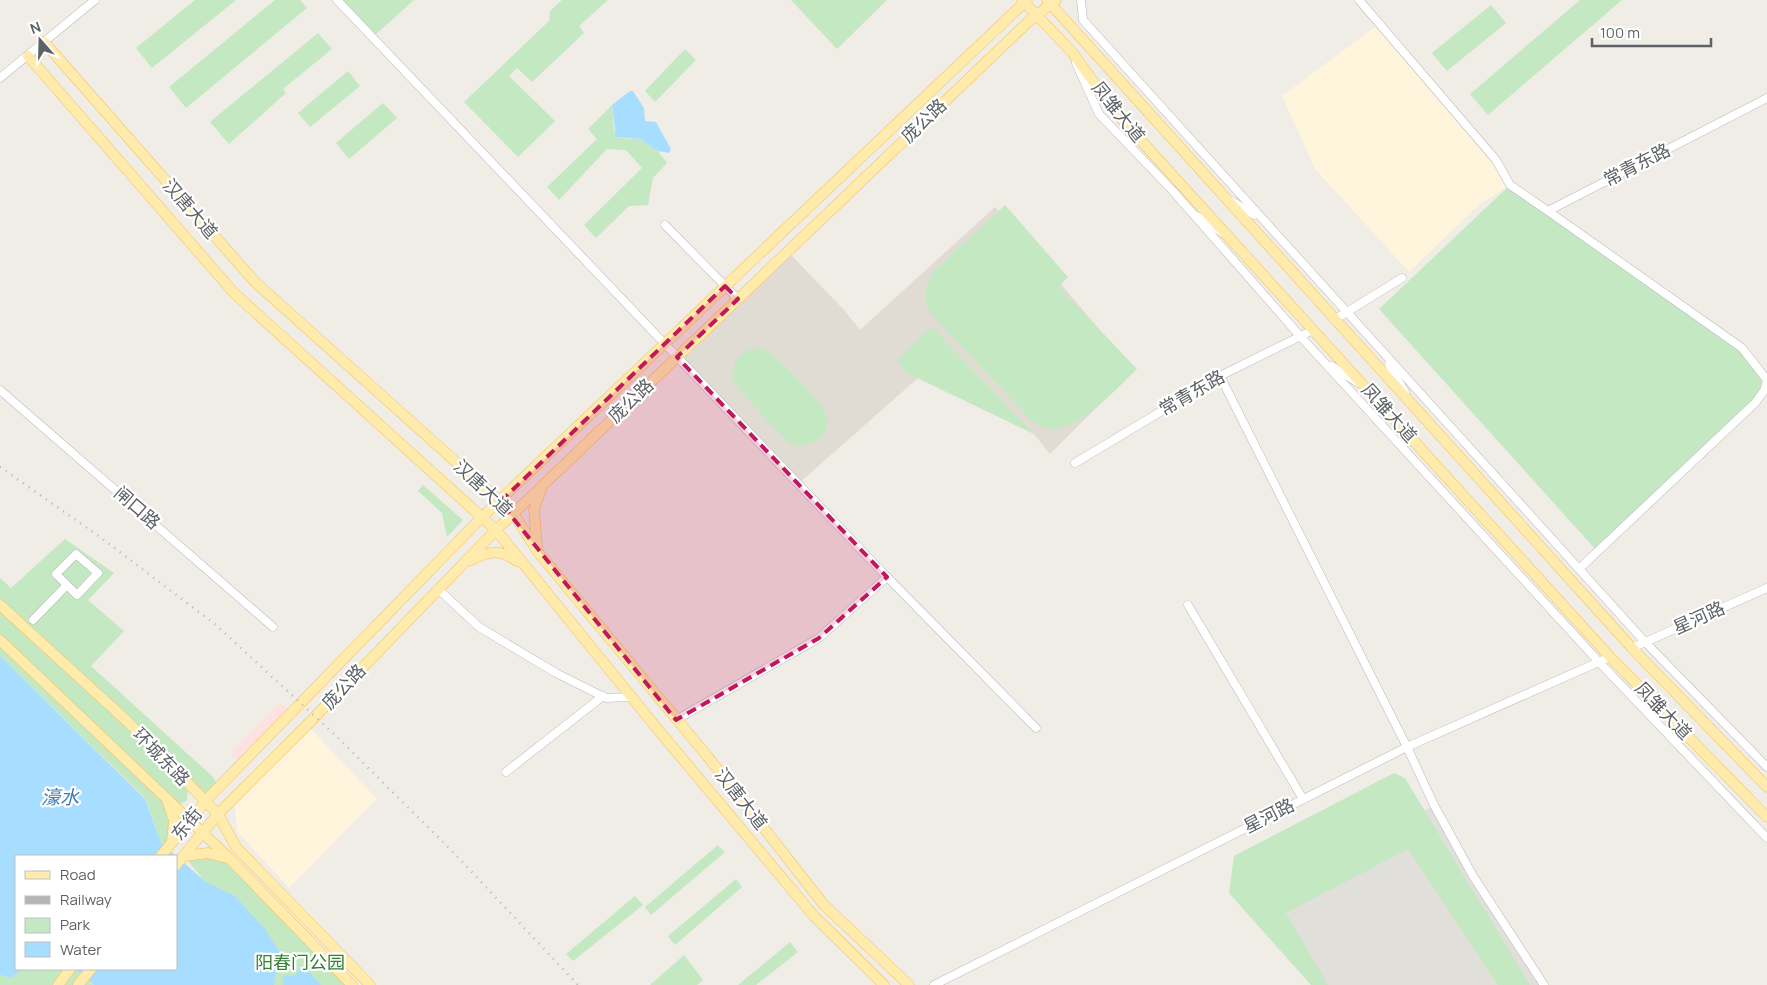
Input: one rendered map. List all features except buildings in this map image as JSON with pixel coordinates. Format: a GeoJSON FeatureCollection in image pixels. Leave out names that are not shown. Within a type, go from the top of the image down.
{"type":"FeatureCollection","features":[{"type":"Feature","properties":{"kind":"main road","name":"庞公路"},"geometry":{"type":"LineString","coordinates":[[205,802],[481,518],[500,502],[664,343],[1024,1]]}},
{"type":"Feature","properties":{"kind":"main road","name":"凤雏大道"},"geometry":{"type":"LineString","coordinates":[[1024,1],[1072,52],[1116,113],[1610,657],[1767,817]]}},
{"type":"Feature","properties":{"kind":"main road","name":"庞公路"},"geometry":{"type":"LineString","coordinates":[[218,814],[496,530],[1051,1]]}},
{"type":"Feature","properties":{"kind":"main road","name":"凤雏大道"},"geometry":{"type":"LineString","coordinates":[[1051,1],[1334,320],[1632,648],[1767,787]]}},
{"type":"Feature","properties":{"kind":"main road","name":"汉唐大道"},"geometry":{"type":"LineString","coordinates":[[44,42],[255,282],[513,514],[538,552],[708,757],[824,906],[909,985]]}},
{"type":"Feature","properties":{"kind":"main road","name":"汉唐大道"},"geometry":{"type":"LineString","coordinates":[[28,56],[234,293],[496,530],[631,697],[814,916],[884,985]]}},
{"type":"Feature","properties":{"kind":"main road"},"geometry":{"type":"LineString","coordinates":[[485,488],[504,492],[517,485]]}},
{"type":"Feature","properties":{"kind":"main road"},"geometry":{"type":"LineString","coordinates":[[538,552],[534,510],[543,485]]}},
{"type":"Feature","properties":{"kind":"main road"},"geometry":{"type":"LineString","coordinates":[[461,539],[471,518],[467,505]]}},
{"type":"Feature","properties":{"kind":"main road"},"geometry":{"type":"LineString","coordinates":[[463,563],[484,553],[500,551],[524,566]]}},
{"type":"Feature","properties":{"kind":"main road","name":"环城东路"},"geometry":{"type":"LineString","coordinates":[[0,605],[128,722],[218,814],[236,848],[370,985]]}},
{"type":"Feature","properties":{"kind":"main road","name":"环城东路"},"geometry":{"type":"LineString","coordinates":[[0,640],[188,822],[230,859],[352,985]]}},
{"type":"Feature","properties":{"kind":"main road"},"geometry":{"type":"LineString","coordinates":[[168,802],[174,820],[171,844]]}},
{"type":"Feature","properties":{"kind":"main road","name":"东街"},"geometry":{"type":"LineString","coordinates":[[162,855],[205,802]]}},
{"type":"Feature","properties":{"kind":"main road","name":"东街"},"geometry":{"type":"LineString","coordinates":[[181,859],[218,814]]}},
{"type":"Feature","properties":{"kind":"main road"},"geometry":{"type":"LineString","coordinates":[[181,859],[208,853],[230,859]]}},
{"type":"Feature","properties":{"kind":"main road"},"geometry":{"type":"LineString","coordinates":[[78,984],[90,970]]}},
{"type":"Feature","properties":{"kind":"main road"},"geometry":{"type":"LineString","coordinates":[[58,985],[69,971]]}},
{"type":"Feature","properties":{"kind":"street"},"geometry":{"type":"LineString","coordinates":[[0,78],[95,0]]}},
{"type":"Feature","properties":{"kind":"street"},"geometry":{"type":"LineString","coordinates":[[337,0],[887,577],[1036,728]]}},
{"type":"Feature","properties":{"kind":"street"},"geometry":{"type":"LineString","coordinates":[[1081,0],[1083,20],[1645,642],[1767,767]]}},
{"type":"Feature","properties":{"kind":"street"},"geometry":{"type":"LineString","coordinates":[[1359,0],[1496,160],[1510,186],[1742,348],[1767,380],[1764,391],[1755,403],[1579,569]]}},
{"type":"Feature","properties":{"kind":"street"},"geometry":{"type":"LineString","coordinates":[[1072,52],[1099,114],[1598,662],[1767,838]]}},
{"type":"Feature","properties":{"kind":"street","name":"常青东路"},"geometry":{"type":"LineString","coordinates":[[1548,211],[1767,98]]}},
{"type":"Feature","properties":{"kind":"street"},"geometry":{"type":"LineString","coordinates":[[1220,193],[1264,222]]}},
{"type":"Feature","properties":{"kind":"street"},"geometry":{"type":"LineString","coordinates":[[1186,208],[1231,240]]}},
{"type":"Feature","properties":{"kind":"street"},"geometry":{"type":"LineString","coordinates":[[665,225],[738,299]]}},
{"type":"Feature","properties":{"kind":"street"},"geometry":{"type":"LineString","coordinates":[[1334,320],[1402,278]]}},
{"type":"Feature","properties":{"kind":"street","name":"常青东路"},"geometry":{"type":"LineString","coordinates":[[1075,463],[1220,376],[1313,330]]}},
{"type":"Feature","properties":{"kind":"street"},"geometry":{"type":"LineString","coordinates":[[1382,352],[1413,407]]}},
{"type":"Feature","properties":{"kind":"street"},"geometry":{"type":"LineString","coordinates":[[1322,360],[1366,388]]}},
{"type":"Feature","properties":{"kind":"street"},"geometry":{"type":"LineString","coordinates":[[1220,376],[1407,747],[1434,805],[1474,876],[1544,985]]}},
{"type":"Feature","properties":{"kind":"street","name":"闸口路"},"geometry":{"type":"LineString","coordinates":[[0,390],[273,627]]}},
{"type":"Feature","properties":{"kind":"street"},"geometry":{"type":"LineString","coordinates":[[76,554],[98,573],[77,595],[67,585],[56,574],[76,554]]}},
{"type":"Feature","properties":{"kind":"street"},"geometry":{"type":"LineString","coordinates":[[676,720],[819,638],[887,577]]}},
{"type":"Feature","properties":{"kind":"street"},"geometry":{"type":"LineString","coordinates":[[33,620],[67,585]]}},
{"type":"Feature","properties":{"kind":"street","name":"星河路"},"geometry":{"type":"LineString","coordinates":[[1632,648],[1767,588]]}},
{"type":"Feature","properties":{"kind":"street"},"geometry":{"type":"LineString","coordinates":[[438,589],[479,627],[556,673],[603,696],[631,697]]}},
{"type":"Feature","properties":{"kind":"street"},"geometry":{"type":"LineString","coordinates":[[1188,605],[1303,799]]}},
{"type":"Feature","properties":{"kind":"street","name":"星河路"},"geometry":{"type":"LineString","coordinates":[[934,985],[1407,747],[1610,657]]}},
{"type":"Feature","properties":{"kind":"street"},"geometry":{"type":"LineString","coordinates":[[506,772],[603,696]]}},
{"type":"Feature","properties":{"kind":"highlighted area"},"geometry":{"type":"Polygon","coordinates":[[[725,286],[738,299],[677,357],[887,577],[819,638],[676,720],[500,502],[725,286]]]}},
{"type":"Feature","properties":{"kind":"shaded area"},"geometry":{"type":"Polygon","coordinates":[[[1379,24],[1510,185],[1481,203],[1409,272],[1315,169],[1282,96],[1379,24]]]}},
{"type":"Feature","properties":{"kind":"shaded area"},"geometry":{"type":"Polygon","coordinates":[[[995,207],[1134,370],[1050,454],[1034,434],[918,378],[798,484],[677,357],[790,254],[845,311],[860,330],[995,207]]]}},
{"type":"Feature","properties":{"kind":"shaded area"},"geometry":{"type":"Polygon","coordinates":[[[280,702],[289,711],[239,762],[230,753],[280,702]]]}},
{"type":"Feature","properties":{"kind":"shaded area"},"geometry":{"type":"Polygon","coordinates":[[[307,725],[377,799],[289,888],[237,831],[235,805],[307,725]]]}},
{"type":"Feature","properties":{"kind":"shaded area"},"geometry":{"type":"Polygon","coordinates":[[[1434,805],[1473,876],[1544,985],[1313,985],[1259,907],[1434,805]]]}},
{"type":"Feature","properties":{"kind":"green space"},"geometry":{"type":"Polygon","coordinates":[[[195,0],[236,0],[152,68],[136,48],[195,0]]]}},
{"type":"Feature","properties":{"kind":"green space"},"geometry":{"type":"Polygon","coordinates":[[[275,0],[300,0],[307,8],[186,108],[169,87],[275,0]]]}},
{"type":"Feature","properties":{"kind":"green space"},"geometry":{"type":"Polygon","coordinates":[[[343,0],[414,0],[375,35],[343,0]]]}},
{"type":"Feature","properties":{"kind":"green space"},"geometry":{"type":"Polygon","coordinates":[[[562,0],[608,0],[579,26],[584,33],[532,82],[517,68],[509,76],[555,121],[518,157],[464,102],[549,21],[550,11],[562,0]]]}},
{"type":"Feature","properties":{"kind":"green space"},"geometry":{"type":"Polygon","coordinates":[[[791,0],[887,0],[837,49],[791,0]]]}},
{"type":"Feature","properties":{"kind":"green space"},"geometry":{"type":"Polygon","coordinates":[[[1580,0],[1622,0],[1488,115],[1470,94],[1580,0]]]}},
{"type":"Feature","properties":{"kind":"green space"},"geometry":{"type":"Polygon","coordinates":[[[1491,5],[1506,23],[1447,71],[1432,53],[1491,5]]]}},
{"type":"Feature","properties":{"kind":"green space"},"geometry":{"type":"Polygon","coordinates":[[[318,33],[332,49],[283,89],[286,93],[229,144],[210,122],[318,33]]]}},
{"type":"Feature","properties":{"kind":"green space"},"geometry":{"type":"Polygon","coordinates":[[[685,49],[696,60],[655,102],[645,91],[685,49]]]}},
{"type":"Feature","properties":{"kind":"green space"},"geometry":{"type":"Polygon","coordinates":[[[348,71],[360,86],[310,127],[298,113],[348,71]]]}},
{"type":"Feature","properties":{"kind":"green space"},"geometry":{"type":"Polygon","coordinates":[[[383,103],[397,118],[349,159],[336,143],[383,103]]]}},
{"type":"Feature","properties":{"kind":"green space"},"geometry":{"type":"Polygon","coordinates":[[[612,105],[614,130],[619,138],[640,139],[658,151],[667,163],[653,178],[648,205],[629,206],[596,238],[584,225],[642,168],[626,150],[607,149],[559,200],[547,187],[597,139],[588,129],[612,105]]]}},
{"type":"Feature","properties":{"kind":"green space"},"geometry":{"type":"Polygon","coordinates":[[[1510,185],[1742,348],[1767,380],[1764,391],[1597,551],[1379,309],[1510,185]]]}},
{"type":"Feature","properties":{"kind":"green space"},"geometry":{"type":"Polygon","coordinates":[[[1005,205],[1068,277],[1059,287],[1137,369],[1095,409],[1069,425],[1056,429],[1040,426],[1031,420],[929,312],[927,306],[926,290],[935,270],[1005,205]]]}},
{"type":"Feature","properties":{"kind":"green space"},"geometry":{"type":"Polygon","coordinates":[[[932,327],[1034,434],[907,373],[897,360],[932,327]]]}},
{"type":"Feature","properties":{"kind":"green space"},"geometry":{"type":"Polygon","coordinates":[[[761,348],[787,368],[824,410],[828,420],[825,431],[817,440],[804,445],[794,445],[788,442],[742,393],[732,377],[735,361],[742,353],[749,349],[761,348]]]}},
{"type":"Feature","properties":{"kind":"green space"},"geometry":{"type":"Polygon","coordinates":[[[423,485],[463,520],[447,537],[442,513],[418,491],[423,485]]]}},
{"type":"Feature","properties":{"kind":"green space"},"geometry":{"type":"Polygon","coordinates":[[[65,539],[114,573],[88,600],[124,631],[91,666],[213,777],[219,787],[205,802],[188,787],[187,800],[181,804],[168,802],[174,820],[168,847],[161,843],[145,798],[0,656],[0,578],[11,588],[65,539]]]}},
{"type":"Feature","properties":{"kind":"green space"},"geometry":{"type":"Polygon","coordinates":[[[1394,773],[1405,778],[1530,985],[1498,985],[1408,849],[1286,913],[1328,985],[1311,985],[1229,893],[1234,856],[1394,773]]]}},
{"type":"Feature","properties":{"kind":"green space"},"geometry":{"type":"Polygon","coordinates":[[[718,845],[725,852],[651,915],[645,907],[718,845]]]}},
{"type":"Feature","properties":{"kind":"green space","name":"阳春门公园"},"geometry":{"type":"Polygon","coordinates":[[[184,856],[229,859],[352,985],[274,985],[276,972],[235,896],[206,883],[184,856]]]}},
{"type":"Feature","properties":{"kind":"green space"},"geometry":{"type":"Polygon","coordinates":[[[736,879],[742,887],[675,945],[668,936],[736,879]]]}},
{"type":"Feature","properties":{"kind":"green space"},"geometry":{"type":"Polygon","coordinates":[[[635,896],[643,905],[573,961],[566,954],[635,896]]]}},
{"type":"Feature","properties":{"kind":"green space"},"geometry":{"type":"Polygon","coordinates":[[[790,942],[798,952],[756,985],[738,985],[790,942]]]}},
{"type":"Feature","properties":{"kind":"green space"},"geometry":{"type":"Polygon","coordinates":[[[684,955],[703,980],[697,985],[650,985],[684,955]]]}},
{"type":"Feature","properties":{"kind":"green space"},"geometry":{"type":"Polygon","coordinates":[[[22,970],[76,970],[94,985],[0,985],[0,975],[11,978],[22,970]]]}},
{"type":"Feature","properties":{"kind":"water"},"geometry":{"type":"Polygon","coordinates":[[[630,91],[633,91],[644,108],[645,121],[656,122],[671,149],[669,153],[658,151],[640,139],[616,137],[612,105],[630,91]]]}},
{"type":"Feature","properties":{"kind":"water","name":"濠水"},"geometry":{"type":"Polygon","coordinates":[[[0,656],[145,799],[161,843],[175,855],[15,855],[15,970],[22,970],[11,978],[0,975],[0,656]]]}},
{"type":"Feature","properties":{"kind":"water"},"geometry":{"type":"Polygon","coordinates":[[[178,858],[206,882],[235,896],[264,928],[280,952],[274,985],[94,985],[76,970],[178,970],[178,858]]]}},
{"type":"Feature","properties":{"kind":"water"},"geometry":{"type":"Polygon","coordinates":[[[303,965],[321,985],[283,985],[283,975],[294,976],[303,965]]]}},
{"type":"Feature","properties":{"kind":"railway"},"geometry":{"type":"LineString","coordinates":[[0,467],[100,537],[216,625],[333,733],[453,852],[578,985]]}}]}
